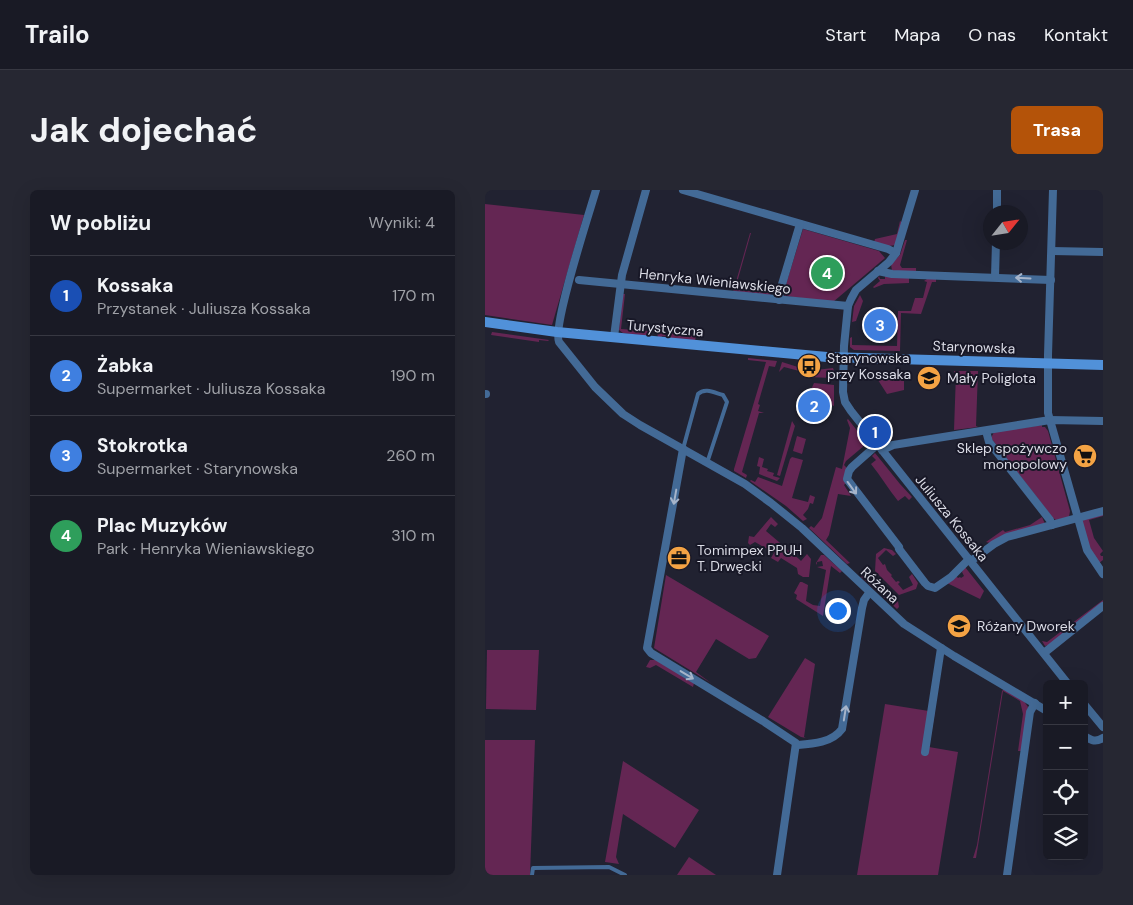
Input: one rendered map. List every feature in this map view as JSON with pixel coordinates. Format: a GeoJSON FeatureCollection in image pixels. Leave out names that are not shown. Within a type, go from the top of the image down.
{"type":"FeatureCollection","features":[{"type":"Feature","properties":{"kind":"street"},"geometry":{"type":"LineString","coordinates":[[557,332],[561,310],[596,190]]}},
{"type":"Feature","properties":{"kind":"street"},"geometry":{"type":"LineString","coordinates":[[614,337],[620,284],[646,190]]}},
{"type":"Feature","properties":{"kind":"street"},"geometry":{"type":"LineString","coordinates":[[683,190],[888,249],[896,253]]}},
{"type":"Feature","properties":{"kind":"street"},"geometry":{"type":"LineString","coordinates":[[848,306],[856,290],[878,272],[896,253],[915,190]]}},
{"type":"Feature","properties":{"kind":"street"},"geometry":{"type":"LineString","coordinates":[[997,190],[997,205]]}},
{"type":"Feature","properties":{"kind":"street"},"geometry":{"type":"LineString","coordinates":[[1053,190],[1048,408],[1087,550],[1103,574]]}},
{"type":"Feature","properties":{"kind":"street"},"geometry":{"type":"LineString","coordinates":[[779,300],[800,224]]}},
{"type":"Feature","properties":{"kind":"street"},"geometry":{"type":"LineString","coordinates":[[995,277],[996,250]]}},
{"type":"Feature","properties":{"kind":"street"},"geometry":{"type":"LineString","coordinates":[[1052,251],[1103,252]]}},
{"type":"Feature","properties":{"kind":"street"},"geometry":{"type":"LineString","coordinates":[[878,272],[1051,280]]}},
{"type":"Feature","properties":{"kind":"street","name":"Henryka Wieniawskiego"},"geometry":{"type":"LineString","coordinates":[[579,280],[848,306]]}},
{"type":"Feature","properties":{"kind":"street","name":"Juliusza Kossaka"},"geometry":{"type":"LineString","coordinates":[[848,306],[843,358],[844,399],[851,411],[1065,680]]}},
{"type":"Feature","properties":{"kind":"street","name":"Turystyczna"},"geometry":{"type":"LineString","coordinates":[[485,322],[557,332],[843,358]]}},
{"type":"Feature","properties":{"kind":"street","name":"Różana"},"geometry":{"type":"LineString","coordinates":[[557,332],[559,342],[586,377],[611,403],[630,419],[745,484],[782,511],[904,624],[1043,708]]}},
{"type":"Feature","properties":{"kind":"street","name":"Starynowska"},"geometry":{"type":"LineString","coordinates":[[843,358],[1103,365]]}},
{"type":"Feature","properties":{"kind":"street"},"geometry":{"type":"LineString","coordinates":[[1103,421],[1050,420],[880,447],[852,467],[847,479],[925,583],[932,587],[938,586],[970,560],[1007,538],[1103,511]]}},
{"type":"Feature","properties":{"kind":"street"},"geometry":{"type":"LineString","coordinates":[[986,431],[989,442],[1052,525]]}},
{"type":"Feature","properties":{"kind":"street"},"geometry":{"type":"LineString","coordinates":[[683,449],[647,648],[651,653],[792,738],[797,745],[777,875]]}},
{"type":"Feature","properties":{"kind":"street"},"geometry":{"type":"LineString","coordinates":[[797,745],[828,740],[842,729],[862,608],[864,600],[869,593]]}},
{"type":"Feature","properties":{"kind":"street"},"geometry":{"type":"LineString","coordinates":[[1044,653],[1103,606]]}},
{"type":"Feature","properties":{"kind":"street"},"geometry":{"type":"LineString","coordinates":[[925,752],[941,648]]}},
{"type":"Feature","properties":{"kind":"street"},"geometry":{"type":"LineString","coordinates":[[1007,875],[1030,712],[1035,703]]}},
{"type":"Feature","properties":{"kind":"street"},"geometry":{"type":"LineString","coordinates":[[1088,709],[1103,727]]}},
{"type":"Feature","properties":{"kind":"street"},"geometry":{"type":"LineString","coordinates":[[1088,738],[1097,741],[1103,738]]}},
{"type":"Feature","properties":{"kind":"lane"},"geometry":{"type":"LineString","coordinates":[[683,449],[699,394],[707,390],[723,396],[727,402],[707,462]]}},
{"type":"Feature","properties":{"kind":"lane"},"geometry":{"type":"LineString","coordinates":[[532,875],[533,868],[609,867],[625,875]]}},
{"type":"Feature","properties":{"kind":"shaded area"},"geometry":{"type":"Polygon","coordinates":[[[485,204],[584,215],[552,325],[485,315],[485,204]]]}},
{"type":"Feature","properties":{"kind":"shaded area"},"geometry":{"type":"Polygon","coordinates":[[[900,221],[903,223],[896,245],[889,246],[874,242],[875,239],[897,234],[900,221]]]}},
{"type":"Feature","properties":{"kind":"shaded area"},"geometry":{"type":"Polygon","coordinates":[[[803,229],[879,251],[885,258],[833,302],[785,296],[783,294],[803,229]]]}},
{"type":"Feature","properties":{"kind":"shaded area"},"geometry":{"type":"Polygon","coordinates":[[[750,233],[736,286],[739,290],[771,293],[770,296],[733,292],[750,233]]]}},
{"type":"Feature","properties":{"kind":"shaded area"},"geometry":{"type":"Polygon","coordinates":[[[905,240],[907,240],[900,265],[902,268],[916,268],[916,272],[892,271],[891,264],[900,255],[905,240]]]}},
{"type":"Feature","properties":{"kind":"shaded area"},"geometry":{"type":"Polygon","coordinates":[[[879,276],[880,279],[885,279],[885,276],[909,278],[909,283],[884,284],[874,288],[880,281],[879,276]]]}},
{"type":"Feature","properties":{"kind":"shaded area"},"geometry":{"type":"Polygon","coordinates":[[[930,277],[936,279],[936,282],[932,282],[921,314],[901,313],[900,351],[854,350],[850,347],[850,338],[852,337],[852,345],[897,346],[898,311],[911,311],[915,298],[923,298],[927,282],[924,281],[930,277]]]}},
{"type":"Feature","properties":{"kind":"shaded area"},"geometry":{"type":"Polygon","coordinates":[[[622,294],[625,294],[621,329],[648,331],[647,336],[623,333],[619,330],[622,294]]]}},
{"type":"Feature","properties":{"kind":"shaded area"},"geometry":{"type":"Polygon","coordinates":[[[860,295],[863,301],[856,321],[852,322],[854,306],[860,295]]]}},
{"type":"Feature","properties":{"kind":"shaded area"},"geometry":{"type":"Polygon","coordinates":[[[656,330],[657,332],[696,335],[695,341],[671,339],[671,337],[662,336],[661,338],[658,337],[656,330]]]}},
{"type":"Feature","properties":{"kind":"shaded area"},"geometry":{"type":"Polygon","coordinates":[[[492,332],[549,340],[539,340],[539,342],[491,335],[492,332]]]}},
{"type":"Feature","properties":{"kind":"shaded area"},"geometry":{"type":"Polygon","coordinates":[[[748,358],[777,361],[775,367],[769,366],[758,404],[760,405],[758,411],[764,413],[759,413],[742,472],[747,475],[746,478],[734,471],[734,469],[766,362],[748,360],[748,358]]]}},
{"type":"Feature","properties":{"kind":"shaded area"},"geometry":{"type":"Polygon","coordinates":[[[782,362],[816,370],[833,368],[836,376],[831,378],[808,377],[803,372],[784,367],[779,372],[782,362]]]}},
{"type":"Feature","properties":{"kind":"shaded area"},"geometry":{"type":"Polygon","coordinates":[[[954,371],[978,371],[976,426],[978,427],[954,430],[956,373],[954,371]]]}},
{"type":"Feature","properties":{"kind":"shaded area"},"geometry":{"type":"Polygon","coordinates":[[[886,373],[904,374],[904,390],[887,394],[878,380],[879,376],[886,373]]]}},
{"type":"Feature","properties":{"kind":"shaded area"},"geometry":{"type":"Polygon","coordinates":[[[814,383],[834,385],[834,406],[808,396],[814,383]]]}},
{"type":"Feature","properties":{"kind":"shaded area"},"geometry":{"type":"Polygon","coordinates":[[[848,419],[870,447],[869,449],[865,445],[846,461],[844,465],[847,468],[844,480],[846,483],[844,485],[851,496],[838,494],[829,535],[826,540],[850,563],[847,564],[809,528],[811,526],[814,528],[822,518],[836,467],[842,469],[850,428],[848,419]]]}},
{"type":"Feature","properties":{"kind":"shaded area"},"geometry":{"type":"Polygon","coordinates":[[[792,421],[795,426],[780,476],[777,475],[792,421]]]}},
{"type":"Feature","properties":{"kind":"shaded area"},"geometry":{"type":"Polygon","coordinates":[[[1042,425],[1048,431],[1070,511],[1069,517],[1056,520],[991,438],[994,432],[1042,425]]]}},
{"type":"Feature","properties":{"kind":"shaded area"},"geometry":{"type":"Polygon","coordinates":[[[797,436],[806,439],[802,454],[793,451],[797,436]]]}},
{"type":"Feature","properties":{"kind":"shaded area"},"geometry":{"type":"Polygon","coordinates":[[[875,453],[912,497],[909,500],[905,496],[898,501],[891,492],[871,464],[876,460],[872,456],[875,453]]]}},
{"type":"Feature","properties":{"kind":"shaded area"},"geometry":{"type":"Polygon","coordinates":[[[759,457],[764,459],[762,467],[774,473],[773,476],[780,478],[777,481],[759,474],[760,467],[757,466],[759,457]]]}},
{"type":"Feature","properties":{"kind":"shaded area"},"geometry":{"type":"Polygon","coordinates":[[[792,457],[803,460],[792,498],[808,502],[810,495],[815,497],[813,504],[810,503],[803,515],[807,519],[803,521],[786,506],[750,481],[755,482],[758,477],[782,486],[792,457]]]}},
{"type":"Feature","properties":{"kind":"shaded area"},"geometry":{"type":"Polygon","coordinates":[[[1103,514],[1103,516],[1089,520],[1094,538],[1103,551],[1100,554],[1103,556],[1103,560],[1099,563],[1089,549],[1082,522],[1084,519],[1103,514]]]}},
{"type":"Feature","properties":{"kind":"shaded area"},"geometry":{"type":"Polygon","coordinates":[[[771,517],[778,524],[775,527],[771,524],[766,531],[801,561],[807,554],[811,559],[809,577],[803,577],[798,574],[797,568],[781,558],[778,562],[771,558],[774,553],[755,542],[750,545],[748,543],[749,536],[754,537],[771,517]]]}},
{"type":"Feature","properties":{"kind":"shaded area"},"geometry":{"type":"Polygon","coordinates":[[[1042,517],[1045,524],[990,543],[986,542],[1003,530],[1005,532],[1030,525],[1042,517]]]}},
{"type":"Feature","properties":{"kind":"shaded area"},"geometry":{"type":"Polygon","coordinates":[[[884,548],[892,550],[896,554],[893,556],[886,550],[878,558],[883,565],[885,564],[891,576],[896,582],[900,582],[898,584],[903,590],[913,585],[909,577],[912,574],[918,583],[916,589],[899,595],[875,571],[876,554],[884,548]]]}},
{"type":"Feature","properties":{"kind":"shaded area"},"geometry":{"type":"Polygon","coordinates":[[[821,555],[824,555],[842,571],[840,573],[831,566],[823,616],[796,599],[797,595],[794,593],[800,582],[808,585],[806,601],[820,606],[826,570],[817,567],[823,566],[822,561],[817,562],[817,565],[816,563],[821,555]]]}},
{"type":"Feature","properties":{"kind":"shaded area"},"geometry":{"type":"Polygon","coordinates":[[[965,567],[984,591],[980,599],[947,583],[956,576],[961,578],[964,576],[962,572],[965,567]]]}},
{"type":"Feature","properties":{"kind":"shaded area"},"geometry":{"type":"Polygon","coordinates":[[[864,573],[869,574],[866,579],[894,604],[898,601],[899,607],[897,609],[861,577],[864,573]]]}},
{"type":"Feature","properties":{"kind":"shaded area"},"geometry":{"type":"Polygon","coordinates":[[[666,575],[769,636],[756,658],[749,659],[716,639],[696,672],[711,683],[654,648],[666,575]]]}},
{"type":"Feature","properties":{"kind":"shaded area"},"geometry":{"type":"Polygon","coordinates":[[[1103,600],[1103,603],[1049,645],[1045,646],[1042,641],[1047,642],[1103,600]]]}},
{"type":"Feature","properties":{"kind":"shaded area"},"geometry":{"type":"Polygon","coordinates":[[[487,650],[539,650],[536,710],[486,709],[487,650]]]}},
{"type":"Feature","properties":{"kind":"shaded area"},"geometry":{"type":"Polygon","coordinates":[[[805,658],[815,664],[804,737],[806,738],[801,737],[768,717],[805,658]]]}},
{"type":"Feature","properties":{"kind":"shaded area"},"geometry":{"type":"Polygon","coordinates":[[[650,660],[656,660],[694,683],[693,687],[656,665],[650,668],[646,667],[650,660]]]}},
{"type":"Feature","properties":{"kind":"shaded area"},"geometry":{"type":"Polygon","coordinates":[[[1004,689],[1024,701],[1028,707],[1022,751],[1018,751],[1023,714],[1020,701],[1003,691],[976,858],[973,858],[977,845],[1002,691],[1004,689]]]}},
{"type":"Feature","properties":{"kind":"shaded area"},"geometry":{"type":"Polygon","coordinates":[[[885,704],[935,712],[929,747],[958,752],[938,875],[857,875],[885,704]]]}},
{"type":"Feature","properties":{"kind":"shaded area"},"geometry":{"type":"Polygon","coordinates":[[[485,740],[535,740],[530,875],[485,875],[485,740]]]}},
{"type":"Feature","properties":{"kind":"shaded area"},"geometry":{"type":"Polygon","coordinates":[[[623,761],[699,810],[675,848],[623,814],[616,857],[619,864],[605,862],[623,761]]]}},
{"type":"Feature","properties":{"kind":"shaded area"},"geometry":{"type":"Polygon","coordinates":[[[689,857],[716,875],[677,875],[689,857]]]}},
{"type":"Feature","properties":{"kind":"place","name":"Plac Muzyków"},"geometry":{"type":"Point","coordinates":[827,273]}},
{"type":"Feature","properties":{"kind":"place","name":"Stokrotka"},"geometry":{"type":"Point","coordinates":[880,325]}},
{"type":"Feature","properties":{"kind":"place","name":"Starynowska przy Kossaka"},"geometry":{"type":"Point","coordinates":[809,366]}},
{"type":"Feature","properties":{"kind":"place","name":"Mały Poliglota"},"geometry":{"type":"Point","coordinates":[929,378]}},
{"type":"Feature","properties":{"kind":"place","name":"Żabka"},"geometry":{"type":"Point","coordinates":[814,406]}},
{"type":"Feature","properties":{"kind":"place","name":"Kossaka"},"geometry":{"type":"Point","coordinates":[875,432]}},
{"type":"Feature","properties":{"kind":"place","name":"Sklep spożywczo monopolowy"},"geometry":{"type":"Point","coordinates":[1085,456]}},
{"type":"Feature","properties":{"kind":"place","name":"Tomimpex PPUH T. Drwęcki"},"geometry":{"type":"Point","coordinates":[679,558]}},
{"type":"Feature","properties":{"kind":"place","name":"Różany Dworek"},"geometry":{"type":"Point","coordinates":[959,626]}}]}
